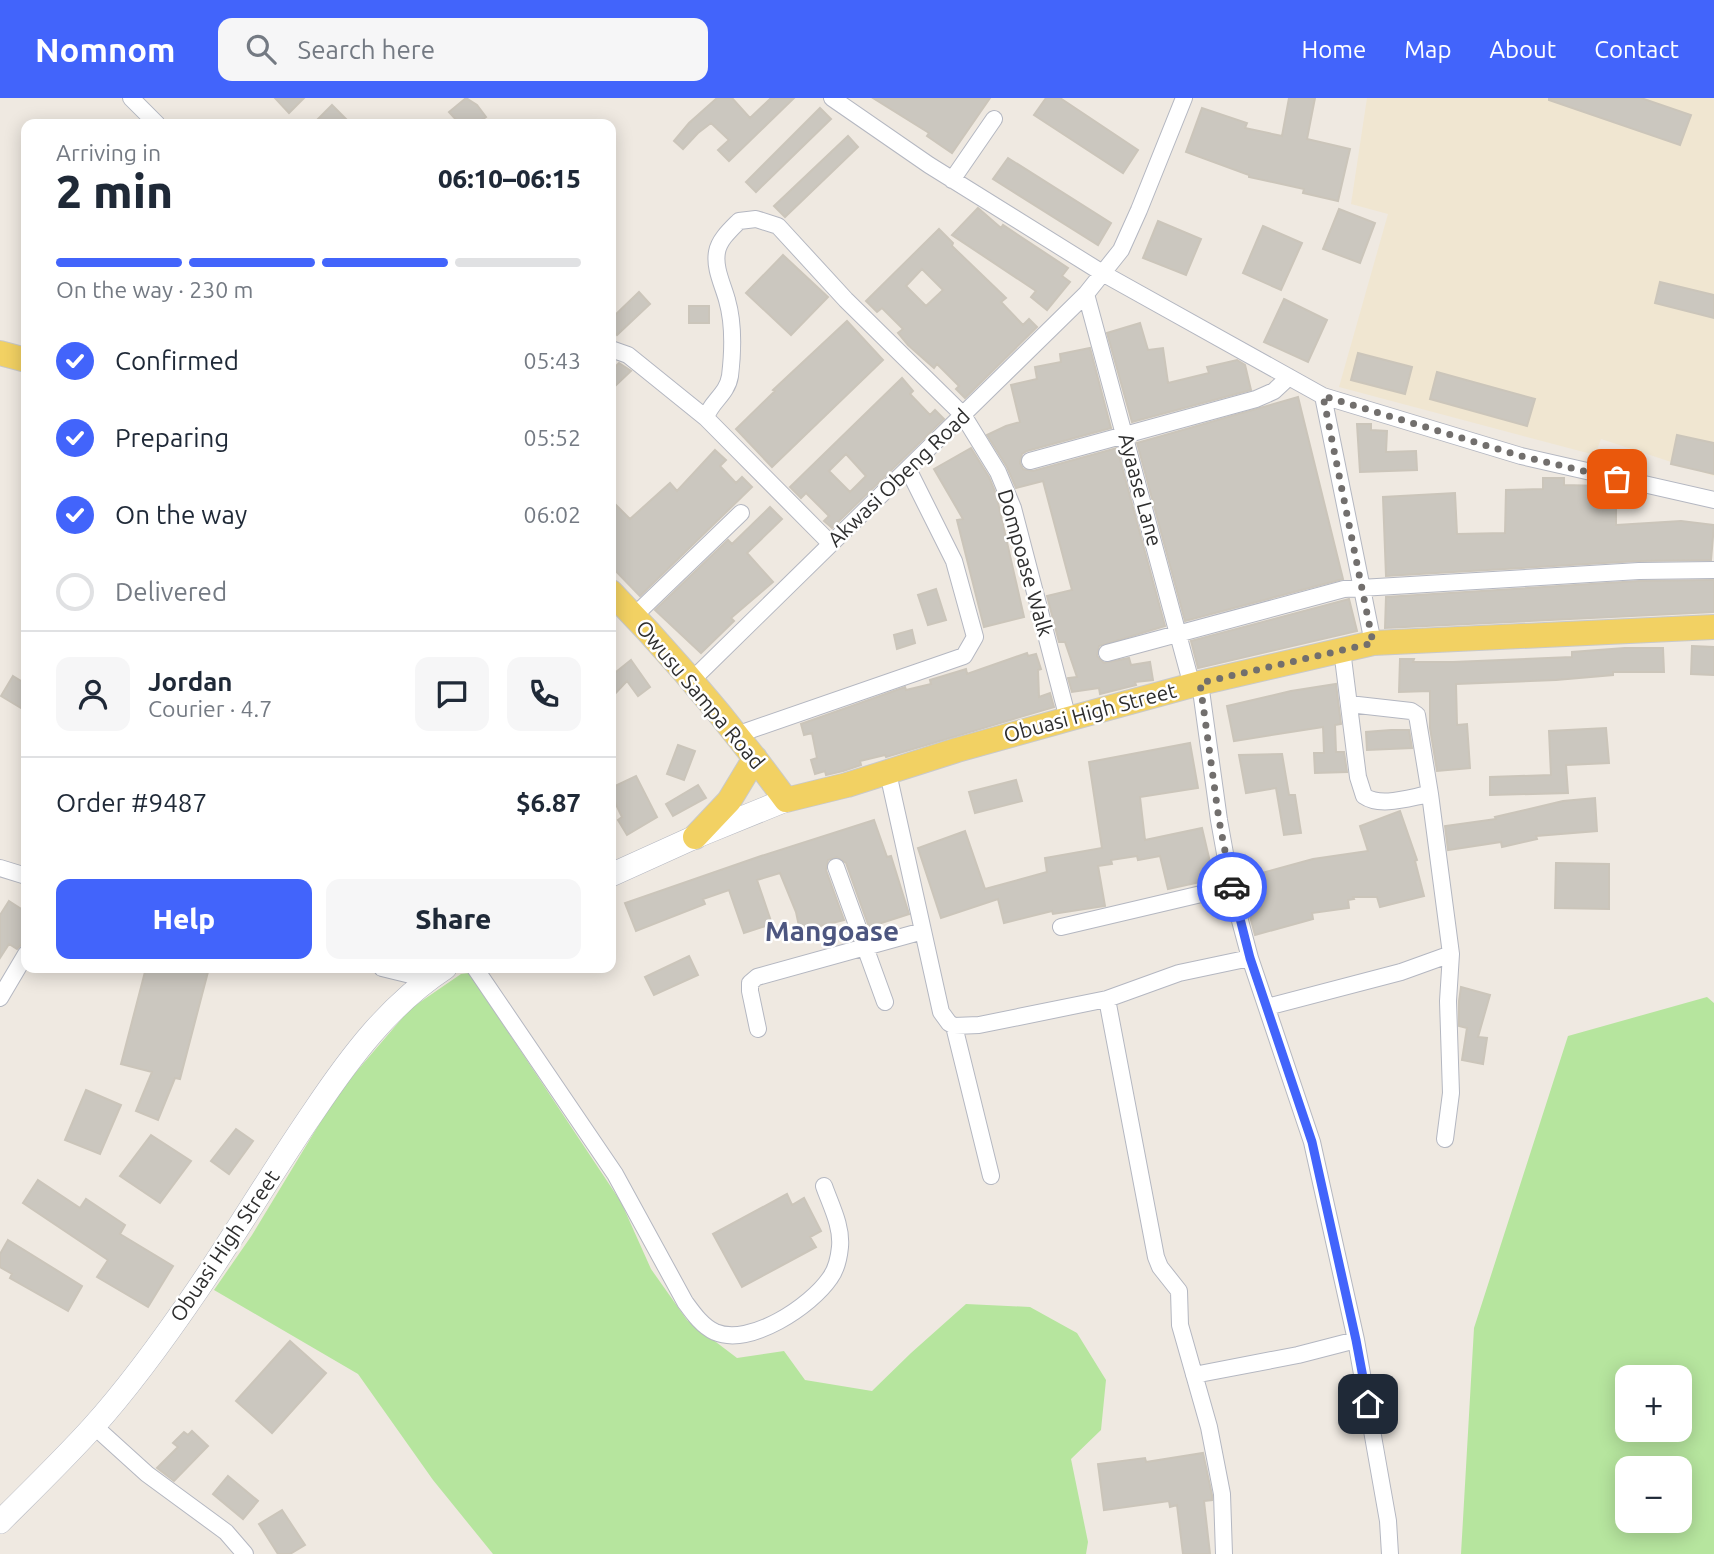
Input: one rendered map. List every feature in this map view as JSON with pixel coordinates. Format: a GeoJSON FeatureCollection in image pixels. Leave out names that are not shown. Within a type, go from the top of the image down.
{"type":"FeatureCollection","features":[{"type":"Feature","properties":{"kind":"main road"},"geometry":{"type":"LineString","coordinates":[[0,353],[21,359]]}},
{"type":"Feature","properties":{"kind":"main road","name":"Owusu Sampa Road"},"geometry":{"type":"LineString","coordinates":[[616,597],[691,681],[786,800]]}},
{"type":"Feature","properties":{"kind":"main road","name":"Obuasi High Street"},"geometry":{"type":"LineString","coordinates":[[786,800],[816,794],[1068,719],[1373,643],[1714,627]]}},
{"type":"Feature","properties":{"kind":"main road"},"geometry":{"type":"LineString","coordinates":[[695,837],[730,801],[755,758]]}},
{"type":"Feature","properties":{"kind":"street"},"geometry":{"type":"LineString","coordinates":[[131,98],[153,119]]}},
{"type":"Feature","properties":{"kind":"street"},"geometry":{"type":"LineString","coordinates":[[832,98],[952,180],[1104,274],[1323,396],[1521,456],[1714,500]]}},
{"type":"Feature","properties":{"kind":"street","name":"Akwasi Obeng Road"},"geometry":{"type":"LineString","coordinates":[[691,681],[1086,295],[1104,274],[1131,230],[1184,98]]}},
{"type":"Feature","properties":{"kind":"street"},"geometry":{"type":"LineString","coordinates":[[952,180],[994,119]]}},
{"type":"Feature","properties":{"kind":"street","name":"Dompoase Walk"},"geometry":{"type":"LineString","coordinates":[[706,418],[708,410],[722,397],[729,381],[733,347],[728,302],[718,273],[716,253],[721,240],[738,221],[756,219],[778,226],[846,300],[963,415],[998,471],[1013,508],[1068,719]]}},
{"type":"Feature","properties":{"kind":"street","name":"Ayaase Lane"},"geometry":{"type":"LineString","coordinates":[[1086,295],[1178,634],[1196,685],[1231,887],[1250,958],[1312,1142],[1356,1340],[1388,1521],[1390,1554]]}},
{"type":"Feature","properties":{"kind":"street"},"geometry":{"type":"LineString","coordinates":[[616,351],[628,355],[706,418],[831,544]]}},
{"type":"Feature","properties":{"kind":"street"},"geometry":{"type":"LineString","coordinates":[[1030,461],[1255,399],[1274,391],[1289,377]]}},
{"type":"Feature","properties":{"kind":"street"},"geometry":{"type":"LineString","coordinates":[[1323,396],[1373,643]]}},
{"type":"Feature","properties":{"kind":"street"},"geometry":{"type":"LineString","coordinates":[[736,735],[964,656],[971,646],[975,637],[954,561],[908,470]]}},
{"type":"Feature","properties":{"kind":"street"},"geometry":{"type":"LineString","coordinates":[[634,616],[741,513]]}},
{"type":"Feature","properties":{"kind":"street"},"geometry":{"type":"LineString","coordinates":[[1107,653],[1345,589],[1639,571],[1714,570]]}},
{"type":"Feature","properties":{"kind":"street"},"geometry":{"type":"LineString","coordinates":[[1342,650],[1358,777],[1364,796],[1375,801],[1430,794]]}},
{"type":"Feature","properties":{"kind":"street"},"geometry":{"type":"LineString","coordinates":[[1349,704],[1411,711],[1417,715],[1451,954],[1448,1001],[1451,1093],[1445,1139]]}},
{"type":"Feature","properties":{"kind":"street"},"geometry":{"type":"LineString","coordinates":[[888,773],[941,1012],[948,1023],[954,1026],[979,1024],[1107,999],[1179,973],[1250,958]]}},
{"type":"Feature","properties":{"kind":"street","name":"Obuasi High Street"},"geometry":{"type":"LineString","coordinates":[[616,873],[786,800]]}},
{"type":"Feature","properties":{"kind":"street"},"geometry":{"type":"LineString","coordinates":[[836,867],[886,1002]]}},
{"type":"Feature","properties":{"kind":"street"},"geometry":{"type":"LineString","coordinates":[[0,868],[21,874]]}},
{"type":"Feature","properties":{"kind":"street"},"geometry":{"type":"LineString","coordinates":[[1061,927],[1231,887]]}},
{"type":"Feature","properties":{"kind":"street"},"geometry":{"type":"LineString","coordinates":[[758,1029],[750,991],[750,983],[757,977],[923,931]]}},
{"type":"Feature","properties":{"kind":"street"},"geometry":{"type":"LineString","coordinates":[[1267,1007],[1401,972],[1451,954]]}},
{"type":"Feature","properties":{"kind":"street"},"geometry":{"type":"LineString","coordinates":[[0,998],[21,962]]}},
{"type":"Feature","properties":{"kind":"street"},"geometry":{"type":"LineString","coordinates":[[478,973],[615,1174],[685,1302],[694,1315],[716,1332],[729,1335],[755,1331],[782,1320],[815,1295],[831,1277],[840,1250],[840,1234],[824,1186]]}},
{"type":"Feature","properties":{"kind":"street","name":"Obuasi High Street"},"geometry":{"type":"LineString","coordinates":[[0,1522],[94,1426],[151,1355],[358,1048],[388,1014],[436,974]]}},
{"type":"Feature","properties":{"kind":"street"},"geometry":{"type":"LineString","coordinates":[[1107,999],[1156,1257],[1160,1267],[1179,1292],[1180,1325],[1209,1427],[1222,1494],[1224,1554]]}},
{"type":"Feature","properties":{"kind":"street"},"geometry":{"type":"LineString","coordinates":[[954,1026],[991,1176]]}},
{"type":"Feature","properties":{"kind":"street"},"geometry":{"type":"LineString","coordinates":[[1194,1375],[1298,1355],[1356,1340]]}},
{"type":"Feature","properties":{"kind":"street"},"geometry":{"type":"LineString","coordinates":[[94,1426],[147,1474],[226,1532],[245,1554]]}},
{"type":"Feature","properties":{"kind":"shaded area"},"geometry":{"type":"Polygon","coordinates":[[[1367,98],[1714,98],[1714,476],[1601,439],[1595,455],[1339,387],[1388,214],[1351,204],[1367,98]]]}},
{"type":"Feature","properties":{"kind":"green space"},"geometry":{"type":"Polygon","coordinates":[[[469,973],[621,1202],[651,1269],[687,1320],[737,1358],[784,1351],[805,1380],[872,1391],[966,1304],[1030,1307],[1077,1333],[1106,1380],[1101,1430],[1071,1459],[1088,1542],[1086,1554],[493,1554],[433,1480],[358,1374],[214,1290],[252,1235],[338,1093],[410,1009],[461,974],[469,973]]]}},
{"type":"Feature","properties":{"kind":"green space"},"geometry":{"type":"Polygon","coordinates":[[[1707,997],[1714,1003],[1714,1554],[1461,1554],[1474,1328],[1568,1036],[1707,997]]]}},
{"type":"Feature","properties":{"kind":"building"},"geometry":{"type":"Polygon","coordinates":[[[275,98],[304,98],[289,113],[275,98]]]}},
{"type":"Feature","properties":{"kind":"building"},"geometry":{"type":"Polygon","coordinates":[[[466,98],[477,105],[486,117],[455,119],[449,112],[466,98]]]}},
{"type":"Feature","properties":{"kind":"building"},"geometry":{"type":"Polygon","coordinates":[[[717,98],[732,98],[750,118],[771,98],[794,98],[729,161],[718,150],[729,140],[711,123],[683,149],[674,141],[689,123],[717,98]]]}},
{"type":"Feature","properties":{"kind":"building"},"geometry":{"type":"Polygon","coordinates":[[[873,98],[990,98],[952,153],[927,136],[929,133],[873,98]]]}},
{"type":"Feature","properties":{"kind":"building"},"geometry":{"type":"Polygon","coordinates":[[[1046,98],[1060,98],[1138,150],[1123,173],[1034,115],[1046,98]]]}},
{"type":"Feature","properties":{"kind":"building"},"geometry":{"type":"Polygon","coordinates":[[[1289,98],[1315,98],[1307,139],[1350,149],[1338,201],[1303,193],[1304,189],[1249,177],[1186,152],[1202,108],[1247,123],[1245,128],[1282,136],[1289,98]]]}},
{"type":"Feature","properties":{"kind":"building"},"geometry":{"type":"Polygon","coordinates":[[[1549,98],[1641,98],[1691,115],[1680,145],[1549,98]]]}},
{"type":"Feature","properties":{"kind":"building"},"geometry":{"type":"Polygon","coordinates":[[[332,105],[346,119],[318,119],[332,105]]]}},
{"type":"Feature","properties":{"kind":"building"},"geometry":{"type":"Polygon","coordinates":[[[820,108],[831,119],[756,192],[746,182],[820,108]]]}},
{"type":"Feature","properties":{"kind":"building"},"geometry":{"type":"Polygon","coordinates":[[[848,136],[858,147],[785,217],[774,206],[848,136]]]}},
{"type":"Feature","properties":{"kind":"building"},"geometry":{"type":"Polygon","coordinates":[[[1008,158],[1111,223],[1098,245],[993,179],[1008,158]]]}},
{"type":"Feature","properties":{"kind":"building"},"geometry":{"type":"Polygon","coordinates":[[[978,208],[1001,228],[1003,225],[1068,268],[1062,276],[1070,282],[1047,310],[1031,297],[1036,291],[952,235],[978,208]]]}},
{"type":"Feature","properties":{"kind":"building"},"geometry":{"type":"Polygon","coordinates":[[[1339,209],[1375,223],[1360,263],[1323,249],[1339,209]]]}},
{"type":"Feature","properties":{"kind":"building"},"geometry":{"type":"Polygon","coordinates":[[[1158,221],[1201,239],[1186,275],[1143,258],[1158,221]]]}},
{"type":"Feature","properties":{"kind":"building"},"geometry":{"type":"Polygon","coordinates":[[[1263,226],[1302,243],[1281,290],[1243,273],[1263,226]]]}},
{"type":"Feature","properties":{"kind":"building"},"geometry":{"type":"Polygon","coordinates":[[[939,229],[953,243],[952,246],[1006,298],[1001,302],[1023,325],[1029,319],[1037,327],[965,398],[956,389],[959,386],[937,364],[934,368],[908,345],[898,333],[903,329],[882,308],[877,312],[866,301],[939,229]],[[922,269],[906,286],[926,306],[943,290],[922,269]]]}},
{"type":"Feature","properties":{"kind":"building"},"geometry":{"type":"Polygon","coordinates":[[[783,255],[828,297],[791,335],[746,293],[783,255]]]}},
{"type":"Feature","properties":{"kind":"building"},"geometry":{"type":"Polygon","coordinates":[[[1660,282],[1714,295],[1714,318],[1655,303],[1660,282]]]}},
{"type":"Feature","properties":{"kind":"building"},"geometry":{"type":"Polygon","coordinates":[[[639,292],[650,304],[617,335],[616,314],[639,292]]]}},
{"type":"Feature","properties":{"kind":"building"},"geometry":{"type":"Polygon","coordinates":[[[1284,299],[1327,320],[1308,362],[1264,342],[1284,299]]]}},
{"type":"Feature","properties":{"kind":"building"},"geometry":{"type":"Polygon","coordinates":[[[689,306],[709,306],[709,323],[689,323],[689,306]]]}},
{"type":"Feature","properties":{"kind":"building"},"geometry":{"type":"Polygon","coordinates":[[[847,321],[883,360],[772,467],[736,429],[775,391],[773,390],[847,321]]]}},
{"type":"Feature","properties":{"kind":"building"},"geometry":{"type":"Polygon","coordinates":[[[1140,323],[1148,350],[1163,348],[1168,383],[1209,373],[1207,367],[1237,360],[1245,365],[1251,390],[1132,422],[1107,333],[1140,323]]]}},
{"type":"Feature","properties":{"kind":"building"},"geometry":{"type":"Polygon","coordinates":[[[1090,348],[1111,428],[1027,451],[1022,454],[1020,463],[1023,469],[1033,471],[1117,448],[1165,626],[1099,646],[1097,656],[1104,663],[1129,658],[1131,665],[1150,662],[1153,680],[1135,682],[1136,685],[1100,694],[1099,688],[1072,692],[1068,678],[1077,677],[1065,642],[1059,642],[1047,596],[1072,590],[1043,481],[1016,488],[1007,467],[987,435],[1020,422],[1011,385],[1037,379],[1035,367],[1061,362],[1060,354],[1090,348]]]}},
{"type":"Feature","properties":{"kind":"building"},"geometry":{"type":"Polygon","coordinates":[[[1358,353],[1412,367],[1405,394],[1351,380],[1358,353]]]}},
{"type":"Feature","properties":{"kind":"building"},"geometry":{"type":"Polygon","coordinates":[[[619,363],[631,371],[616,385],[616,366],[619,363]]]}},
{"type":"Feature","properties":{"kind":"building"},"geometry":{"type":"Polygon","coordinates":[[[1437,372],[1535,399],[1527,426],[1430,399],[1437,372]]]}},
{"type":"Feature","properties":{"kind":"building"},"geometry":{"type":"Polygon","coordinates":[[[902,378],[913,391],[910,394],[930,415],[935,410],[944,419],[832,528],[824,521],[829,516],[806,493],[801,498],[790,487],[902,378]],[[846,454],[829,471],[850,492],[866,476],[846,454]]]}},
{"type":"Feature","properties":{"kind":"building"},"geometry":{"type":"Polygon","coordinates":[[[1298,397],[1343,579],[1185,621],[1137,443],[1298,397]]]}},
{"type":"Feature","properties":{"kind":"building"},"geometry":{"type":"Polygon","coordinates":[[[1357,424],[1371,424],[1371,430],[1387,431],[1386,452],[1416,451],[1417,470],[1360,472],[1357,424]]]}},
{"type":"Feature","properties":{"kind":"building"},"geometry":{"type":"Polygon","coordinates":[[[1677,435],[1714,443],[1714,474],[1671,464],[1677,435]]]}},
{"type":"Feature","properties":{"kind":"building"},"geometry":{"type":"Polygon","coordinates":[[[971,448],[996,494],[1024,617],[984,627],[957,520],[963,519],[934,469],[971,448]]]}},
{"type":"Feature","properties":{"kind":"building"},"geometry":{"type":"Polygon","coordinates":[[[715,450],[726,460],[720,466],[736,483],[742,477],[752,487],[640,596],[616,571],[616,505],[630,519],[670,483],[677,491],[715,450]]]}},
{"type":"Feature","properties":{"kind":"building"},"geometry":{"type":"Polygon","coordinates":[[[1543,478],[1564,478],[1564,485],[1616,488],[1616,525],[1681,521],[1714,525],[1711,560],[1638,561],[1386,576],[1383,497],[1455,493],[1457,534],[1505,533],[1506,490],[1543,489],[1543,478]]]}},
{"type":"Feature","properties":{"kind":"building"},"geometry":{"type":"Polygon","coordinates":[[[770,507],[782,519],[747,553],[773,582],[731,618],[734,621],[701,653],[655,610],[728,540],[732,544],[770,507]]]}},
{"type":"Feature","properties":{"kind":"building"},"geometry":{"type":"Polygon","coordinates":[[[1714,580],[1714,612],[1385,628],[1386,597],[1639,581],[1714,580]]]}},
{"type":"Feature","properties":{"kind":"building"},"geometry":{"type":"Polygon","coordinates":[[[936,589],[946,620],[928,625],[918,595],[936,589]]]}},
{"type":"Feature","properties":{"kind":"building"},"geometry":{"type":"Polygon","coordinates":[[[1349,599],[1357,631],[1198,668],[1191,641],[1349,599]]]}},
{"type":"Feature","properties":{"kind":"building"},"geometry":{"type":"Polygon","coordinates":[[[912,630],[915,643],[897,649],[894,635],[912,630]]]}},
{"type":"Feature","properties":{"kind":"building"},"geometry":{"type":"Polygon","coordinates":[[[1692,646],[1714,647],[1714,675],[1691,674],[1692,646]]]}},
{"type":"Feature","properties":{"kind":"building"},"geometry":{"type":"Polygon","coordinates":[[[1663,648],[1664,672],[1613,672],[1613,675],[1556,680],[1456,684],[1457,725],[1467,724],[1470,768],[1437,771],[1430,728],[1430,691],[1399,692],[1400,659],[1414,659],[1413,662],[1453,662],[1572,657],[1572,652],[1663,648]]]}},
{"type":"Feature","properties":{"kind":"building"},"geometry":{"type":"Polygon","coordinates":[[[1027,653],[1028,656],[1036,654],[1041,669],[1038,670],[1039,697],[1050,693],[1054,707],[886,757],[885,755],[860,761],[861,765],[843,771],[826,775],[825,771],[815,774],[811,760],[817,758],[812,733],[804,735],[801,724],[905,687],[906,690],[931,684],[930,680],[966,669],[967,674],[1027,653]]]}},
{"type":"Feature","properties":{"kind":"building"},"geometry":{"type":"Polygon","coordinates":[[[631,660],[650,687],[638,696],[627,681],[616,693],[616,672],[631,660]]]}},
{"type":"Feature","properties":{"kind":"building"},"geometry":{"type":"Polygon","coordinates":[[[13,676],[21,681],[21,708],[1,696],[13,676]]]}},
{"type":"Feature","properties":{"kind":"building"},"geometry":{"type":"Polygon","coordinates":[[[1336,684],[1341,724],[1335,725],[1336,752],[1344,752],[1347,772],[1315,773],[1314,753],[1324,753],[1323,727],[1234,741],[1227,706],[1336,684]]]}},
{"type":"Feature","properties":{"kind":"building"},"geometry":{"type":"Polygon","coordinates":[[[1606,728],[1609,763],[1566,765],[1568,793],[1490,795],[1490,777],[1551,775],[1549,731],[1606,728]]]}},
{"type":"Feature","properties":{"kind":"building"},"geometry":{"type":"Polygon","coordinates":[[[1409,730],[1412,748],[1367,750],[1366,732],[1409,730]]]}},
{"type":"Feature","properties":{"kind":"building"},"geometry":{"type":"Polygon","coordinates":[[[1190,743],[1198,788],[1140,797],[1145,840],[1202,828],[1214,879],[1168,889],[1160,856],[1138,860],[1137,856],[1111,860],[1112,864],[1098,866],[1105,906],[1053,914],[1052,911],[1004,923],[998,899],[941,918],[918,848],[965,831],[985,889],[1047,872],[1045,858],[1102,848],[1089,762],[1190,743]]]}},
{"type":"Feature","properties":{"kind":"building"},"geometry":{"type":"Polygon","coordinates":[[[678,745],[695,751],[684,780],[667,774],[678,745]]]}},
{"type":"Feature","properties":{"kind":"building"},"geometry":{"type":"Polygon","coordinates":[[[1282,754],[1289,795],[1295,795],[1301,833],[1284,835],[1276,788],[1246,793],[1239,755],[1282,754]]]}},
{"type":"Feature","properties":{"kind":"building"},"geometry":{"type":"Polygon","coordinates":[[[636,776],[657,817],[627,835],[618,820],[622,817],[616,804],[616,786],[636,776]]]}},
{"type":"Feature","properties":{"kind":"building"},"geometry":{"type":"Polygon","coordinates":[[[1016,780],[1022,801],[975,813],[969,792],[1016,780]]]}},
{"type":"Feature","properties":{"kind":"building"},"geometry":{"type":"Polygon","coordinates":[[[698,785],[706,798],[673,816],[666,804],[698,785]]]}},
{"type":"Feature","properties":{"kind":"building"},"geometry":{"type":"Polygon","coordinates":[[[1595,798],[1597,831],[1536,836],[1537,839],[1502,847],[1501,842],[1448,850],[1445,826],[1496,819],[1495,817],[1563,801],[1595,798]]]}},
{"type":"Feature","properties":{"kind":"building"},"geometry":{"type":"Polygon","coordinates":[[[1400,811],[1417,860],[1415,861],[1424,896],[1380,907],[1377,897],[1353,897],[1354,899],[1348,900],[1349,908],[1312,913],[1313,919],[1255,935],[1240,879],[1313,859],[1368,851],[1360,826],[1400,811]]]}},
{"type":"Feature","properties":{"kind":"building"},"geometry":{"type":"Polygon","coordinates":[[[874,820],[887,857],[891,856],[909,914],[869,927],[846,863],[837,857],[828,860],[826,870],[844,920],[800,931],[796,912],[780,873],[757,880],[772,924],[744,933],[729,890],[703,899],[705,904],[636,931],[625,903],[874,820]]]}},
{"type":"Feature","properties":{"kind":"building"},"geometry":{"type":"Polygon","coordinates":[[[1556,863],[1609,864],[1609,909],[1555,908],[1556,863]]]}},
{"type":"Feature","properties":{"kind":"building"},"geometry":{"type":"Polygon","coordinates":[[[9,901],[21,909],[21,945],[17,949],[9,944],[0,958],[0,915],[9,901]]]}},
{"type":"Feature","properties":{"kind":"building"},"geometry":{"type":"Polygon","coordinates":[[[689,956],[698,975],[654,995],[645,977],[689,956]]]}},
{"type":"Feature","properties":{"kind":"building"},"geometry":{"type":"Polygon","coordinates":[[[145,973],[208,973],[180,1079],[175,1078],[158,1120],[136,1111],[152,1072],[121,1064],[145,973]]]}},
{"type":"Feature","properties":{"kind":"building"},"geometry":{"type":"Polygon","coordinates":[[[1461,987],[1490,995],[1478,1037],[1487,1038],[1483,1064],[1462,1060],[1467,1028],[1459,1026],[1461,987]]]}},
{"type":"Feature","properties":{"kind":"building"},"geometry":{"type":"Polygon","coordinates":[[[86,1090],[121,1105],[100,1154],[65,1140],[86,1090]]]}},
{"type":"Feature","properties":{"kind":"building"},"geometry":{"type":"Polygon","coordinates":[[[236,1129],[253,1141],[229,1174],[211,1161],[236,1129]]]}},
{"type":"Feature","properties":{"kind":"building"},"geometry":{"type":"Polygon","coordinates":[[[151,1135],[191,1161],[160,1203],[120,1176],[151,1135]]]}},
{"type":"Feature","properties":{"kind":"building"},"geometry":{"type":"Polygon","coordinates":[[[38,1180],[80,1208],[86,1199],[125,1225],[120,1234],[173,1266],[148,1307],[97,1277],[108,1260],[23,1203],[38,1180]]]}},
{"type":"Feature","properties":{"kind":"building"},"geometry":{"type":"Polygon","coordinates":[[[787,1194],[792,1205],[804,1198],[821,1231],[810,1237],[816,1247],[742,1287],[713,1234],[787,1194]]]}},
{"type":"Feature","properties":{"kind":"building"},"geometry":{"type":"Polygon","coordinates":[[[8,1240],[82,1286],[68,1311],[10,1278],[12,1274],[0,1267],[0,1254],[8,1240]]]}},
{"type":"Feature","properties":{"kind":"building"},"geometry":{"type":"Polygon","coordinates":[[[290,1341],[326,1373],[272,1433],[236,1401],[290,1341]]]}},
{"type":"Feature","properties":{"kind":"building"},"geometry":{"type":"Polygon","coordinates":[[[192,1431],[208,1446],[174,1481],[157,1468],[178,1447],[173,1443],[184,1432],[188,1435],[192,1431]]]}},
{"type":"Feature","properties":{"kind":"building"},"geometry":{"type":"Polygon","coordinates":[[[1203,1453],[1212,1495],[1212,1500],[1204,1501],[1210,1554],[1183,1554],[1177,1505],[1170,1507],[1169,1501],[1104,1510],[1098,1464],[1145,1458],[1146,1462],[1203,1453]]]}},
{"type":"Feature","properties":{"kind":"building"},"geometry":{"type":"Polygon","coordinates":[[[228,1476],[258,1501],[243,1519],[213,1494],[228,1476]]]}},
{"type":"Feature","properties":{"kind":"building"},"geometry":{"type":"Polygon","coordinates":[[[282,1510],[305,1545],[290,1554],[278,1554],[259,1524],[282,1510]]]}},
{"type":"Feature","properties":{"kind":"way so far"},"geometry":{"type":"LineString","coordinates":[[1232,887],[1219,820],[1200,683],[1373,643],[1323,396],[1521,456],[1617,479]]}},
{"type":"Feature","properties":{"kind":"district","name":"Mangoase"},"geometry":{"type":"Point","coordinates":[832,931]}},
{"type":"Feature","properties":{"kind":"route"},"geometry":{"type":"LineString","coordinates":[[1232,887],[1250,958],[1312,1142],[1368,1404]]}}]}
